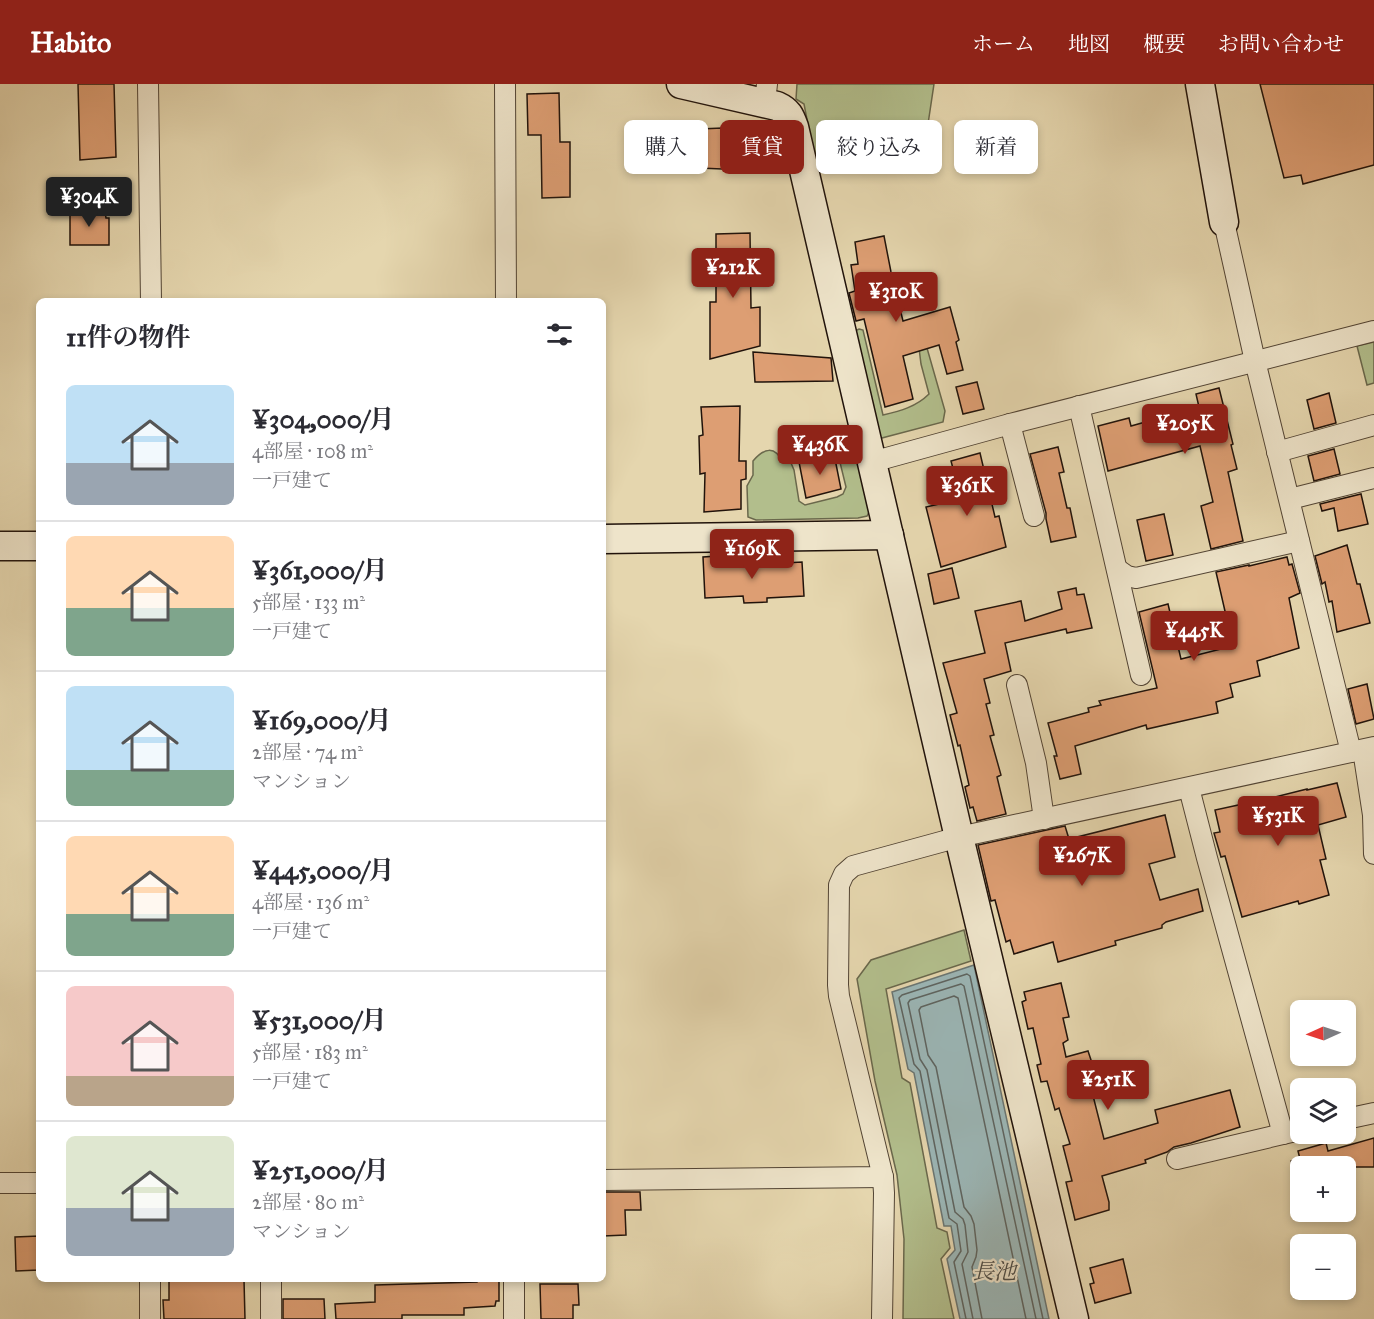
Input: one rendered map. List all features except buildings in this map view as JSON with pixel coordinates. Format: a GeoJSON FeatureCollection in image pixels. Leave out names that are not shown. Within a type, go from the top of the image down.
{"type":"FeatureCollection","features":[{"type":"Feature","properties":{"kind":"street"},"geometry":{"type":"LineString","coordinates":[[148,84],[151,298]]}},
{"type":"Feature","properties":{"kind":"street"},"geometry":{"type":"LineString","coordinates":[[505,84],[506,298]]}},
{"type":"Feature","properties":{"kind":"street"},"geometry":{"type":"LineString","coordinates":[[681,84],[766,93],[790,114],[1074,1319]]}},
{"type":"Feature","properties":{"kind":"street"},"geometry":{"type":"LineString","coordinates":[[1200,84],[1224,222],[1277,452],[1299,541],[1363,750],[1373,815],[1374,854]]}},
{"type":"Feature","properties":{"kind":"street"},"geometry":{"type":"LineString","coordinates":[[872,462],[1010,424],[1374,331]]}},
{"type":"Feature","properties":{"kind":"street"},"geometry":{"type":"LineString","coordinates":[[1079,406],[1141,675]]}},
{"type":"Feature","properties":{"kind":"street"},"geometry":{"type":"LineString","coordinates":[[1010,424],[1034,516]]}},
{"type":"Feature","properties":{"kind":"street"},"geometry":{"type":"LineString","coordinates":[[1277,452],[1374,425]]}},
{"type":"Feature","properties":{"kind":"street"},"geometry":{"type":"LineString","coordinates":[[1290,499],[1374,478]]}},
{"type":"Feature","properties":{"kind":"street"},"geometry":{"type":"LineString","coordinates":[[606,539],[890,535]]}},
{"type":"Feature","properties":{"kind":"street"},"geometry":{"type":"LineString","coordinates":[[1117,568],[1127,576],[1136,578],[1299,541]]}},
{"type":"Feature","properties":{"kind":"street"},"geometry":{"type":"LineString","coordinates":[[0,546],[36,546]]}},
{"type":"Feature","properties":{"kind":"street"},"geometry":{"type":"LineString","coordinates":[[1017,685],[1036,764],[1044,819]]}},
{"type":"Feature","properties":{"kind":"street"},"geometry":{"type":"LineString","coordinates":[[882,1319],[884,1193],[882,1177],[838,985],[839,885],[844,874],[853,866],[959,837],[1363,750]]}},
{"type":"Feature","properties":{"kind":"street"},"geometry":{"type":"LineString","coordinates":[[1189,788],[1207,858],[1290,1126]]}},
{"type":"Feature","properties":{"kind":"street"},"geometry":{"type":"LineString","coordinates":[[1356,1117],[1374,1113]]}},
{"type":"Feature","properties":{"kind":"street"},"geometry":{"type":"LineString","coordinates":[[1177,1159],[1290,1132]]}},
{"type":"Feature","properties":{"kind":"street"},"geometry":{"type":"LineString","coordinates":[[606,1180],[882,1177]]}},
{"type":"Feature","properties":{"kind":"street"},"geometry":{"type":"LineString","coordinates":[[0,1183],[36,1183]]}},
{"type":"Feature","properties":{"kind":"street"},"geometry":{"type":"LineString","coordinates":[[150,1282],[150,1319]]}},
{"type":"Feature","properties":{"kind":"street"},"geometry":{"type":"LineString","coordinates":[[271,1282],[271,1319]]}},
{"type":"Feature","properties":{"kind":"street"},"geometry":{"type":"LineString","coordinates":[[514,1282],[514,1319]]}},
{"type":"Feature","properties":{"kind":"green space"},"geometry":{"type":"Polygon","coordinates":[[[797,84],[934,84],[929,120],[816,120],[816,154],[814,155],[804,104],[796,99],[797,84]]]}},
{"type":"Feature","properties":{"kind":"green space"},"geometry":{"type":"Polygon","coordinates":[[[863,330],[883,415],[913,405],[929,394],[919,348],[927,348],[945,411],[943,422],[878,439],[853,332],[863,330]]]}},
{"type":"Feature","properties":{"kind":"green space"},"geometry":{"type":"Polygon","coordinates":[[[1374,342],[1374,383],[1367,385],[1357,346],[1374,342]]]}},
{"type":"Feature","properties":{"kind":"green space"},"geometry":{"type":"Polygon","coordinates":[[[850,433],[854,438],[870,510],[867,516],[756,520],[748,517],[747,486],[753,475],[753,461],[761,453],[769,450],[776,453],[783,463],[791,463],[799,501],[805,505],[843,494],[846,487],[837,450],[807,455],[805,449],[816,437],[850,433]]]}},
{"type":"Feature","properties":{"kind":"green space"},"geometry":{"type":"Polygon","coordinates":[[[964,930],[971,961],[886,989],[902,1078],[910,1083],[937,1228],[947,1232],[950,1248],[941,1259],[954,1319],[903,1319],[904,1239],[897,1175],[875,1081],[857,979],[871,960],[964,930]]]}},
{"type":"Feature","properties":{"kind":"water","name":"長池"},"geometry":{"type":"Polygon","coordinates":[[[974,965],[1049,1319],[960,1319],[947,1259],[955,1250],[951,1226],[944,1226],[914,1073],[908,1069],[892,992],[974,965]]]}}]}
